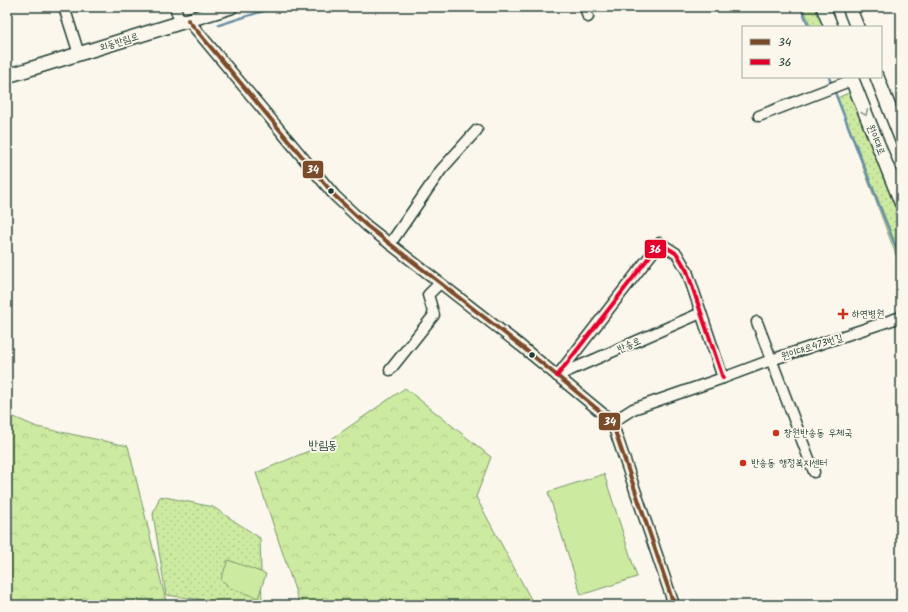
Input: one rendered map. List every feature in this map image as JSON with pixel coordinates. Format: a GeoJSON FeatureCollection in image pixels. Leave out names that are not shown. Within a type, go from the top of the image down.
{"type":"FeatureCollection","features":[{"type":"Feature","properties":{"kind":"main road","name":"외동반림로"},"geometry":{"type":"LineString","coordinates":[[7,76],[231,7]]}},
{"type":"Feature","properties":{"kind":"main road"},"geometry":{"type":"LineString","coordinates":[[823,7],[831,26]]}},
{"type":"Feature","properties":{"kind":"main road"},"geometry":{"type":"LineString","coordinates":[[849,7],[857,26]]}},
{"type":"Feature","properties":{"kind":"main road","name":"원이대로"},"geometry":{"type":"LineString","coordinates":[[851,78],[901,202]]}},
{"type":"Feature","properties":{"kind":"main road"},"geometry":{"type":"LineString","coordinates":[[877,78],[901,138]]}},
{"type":"Feature","properties":{"kind":"street"},"geometry":{"type":"LineString","coordinates":[[64,7],[79,54]]}},
{"type":"Feature","properties":{"kind":"street"},"geometry":{"type":"LineString","coordinates":[[175,7],[184,21],[335,196],[367,226],[558,376],[607,418],[614,428],[674,605]]}},
{"type":"Feature","properties":{"kind":"street"},"geometry":{"type":"LineString","coordinates":[[759,116],[838,85],[851,78]]}},
{"type":"Feature","properties":{"kind":"street"},"geometry":{"type":"LineString","coordinates":[[390,244],[441,170],[477,130]]}},
{"type":"Feature","properties":{"kind":"street"},"geometry":{"type":"LineString","coordinates":[[558,376],[660,243],[677,254],[687,271],[723,378]]}},
{"type":"Feature","properties":{"kind":"street"},"geometry":{"type":"LineString","coordinates":[[390,370],[434,315],[428,295],[440,283]]}},
{"type":"Feature","properties":{"kind":"street","name":"반송로"},"geometry":{"type":"LineString","coordinates":[[558,376],[701,313]]}},
{"type":"Feature","properties":{"kind":"street","name":"원이대로473번길"},"geometry":{"type":"LineString","coordinates":[[611,423],[633,409],[771,360],[901,317]]}},
{"type":"Feature","properties":{"kind":"street"},"geometry":{"type":"LineString","coordinates":[[757,322],[814,472]]}},
{"type":"Feature","properties":{"kind":"green space"},"geometry":{"type":"Polygon","coordinates":[[[803,7],[819,7],[827,26],[811,26],[803,7]]]}},
{"type":"Feature","properties":{"kind":"green space"},"geometry":{"type":"Polygon","coordinates":[[[853,91],[901,209],[901,268],[837,98],[853,91]]]}},
{"type":"Feature","properties":{"kind":"green space"},"geometry":{"type":"Polygon","coordinates":[[[405,388],[491,457],[476,497],[534,605],[300,605],[256,473],[323,445],[405,388]]]}},
{"type":"Feature","properties":{"kind":"green space"},"geometry":{"type":"Polygon","coordinates":[[[7,414],[37,427],[128,446],[167,605],[7,605],[7,414]]]}},
{"type":"Feature","properties":{"kind":"green space"},"geometry":{"type":"Polygon","coordinates":[[[604,474],[637,577],[581,595],[548,492],[604,474]]]}},
{"type":"Feature","properties":{"kind":"green space"},"geometry":{"type":"Polygon","coordinates":[[[160,496],[213,507],[260,538],[262,605],[240,605],[166,595],[153,514],[160,496]]]}},
{"type":"Feature","properties":{"kind":"green space"},"geometry":{"type":"Polygon","coordinates":[[[228,560],[266,574],[258,598],[230,588],[221,579],[228,560]]]}},
{"type":"Feature","properties":{"kind":"waterway"},"geometry":{"type":"LineString","coordinates":[[219,25],[276,7]]}},
{"type":"Feature","properties":{"kind":"waterway"},"geometry":{"type":"LineString","coordinates":[[801,7],[809,26]]}},
{"type":"Feature","properties":{"kind":"waterway"},"geometry":{"type":"LineString","coordinates":[[829,78],[832,86]]}},
{"type":"Feature","properties":{"kind":"waterway"},"geometry":{"type":"LineString","coordinates":[[834,90],[901,260]]}},
{"type":"Feature","properties":{"kind":"transit line","name":"34"},"geometry":{"type":"LineString","coordinates":[[188,20],[335,196],[367,226],[521,346],[607,417],[614,428],[674,605]]}},
{"type":"Feature","properties":{"kind":"transit line","name":"36"},"geometry":{"type":"LineString","coordinates":[[557,376],[660,243],[677,254],[687,271],[723,378]]}},
{"type":"Feature","properties":{"kind":"place","name":"하연병원"},"geometry":{"type":"Point","coordinates":[843,314]}},
{"type":"Feature","properties":{"kind":"place","name":"창원반송동 우체국"},"geometry":{"type":"Point","coordinates":[776,433]}},
{"type":"Feature","properties":{"kind":"place","name":"반송동 행정복지센터"},"geometry":{"type":"Point","coordinates":[743,463]}},
{"type":"Feature","properties":{"kind":"district","name":"반림동"},"geometry":{"type":"Point","coordinates":[323,445]}}]}
